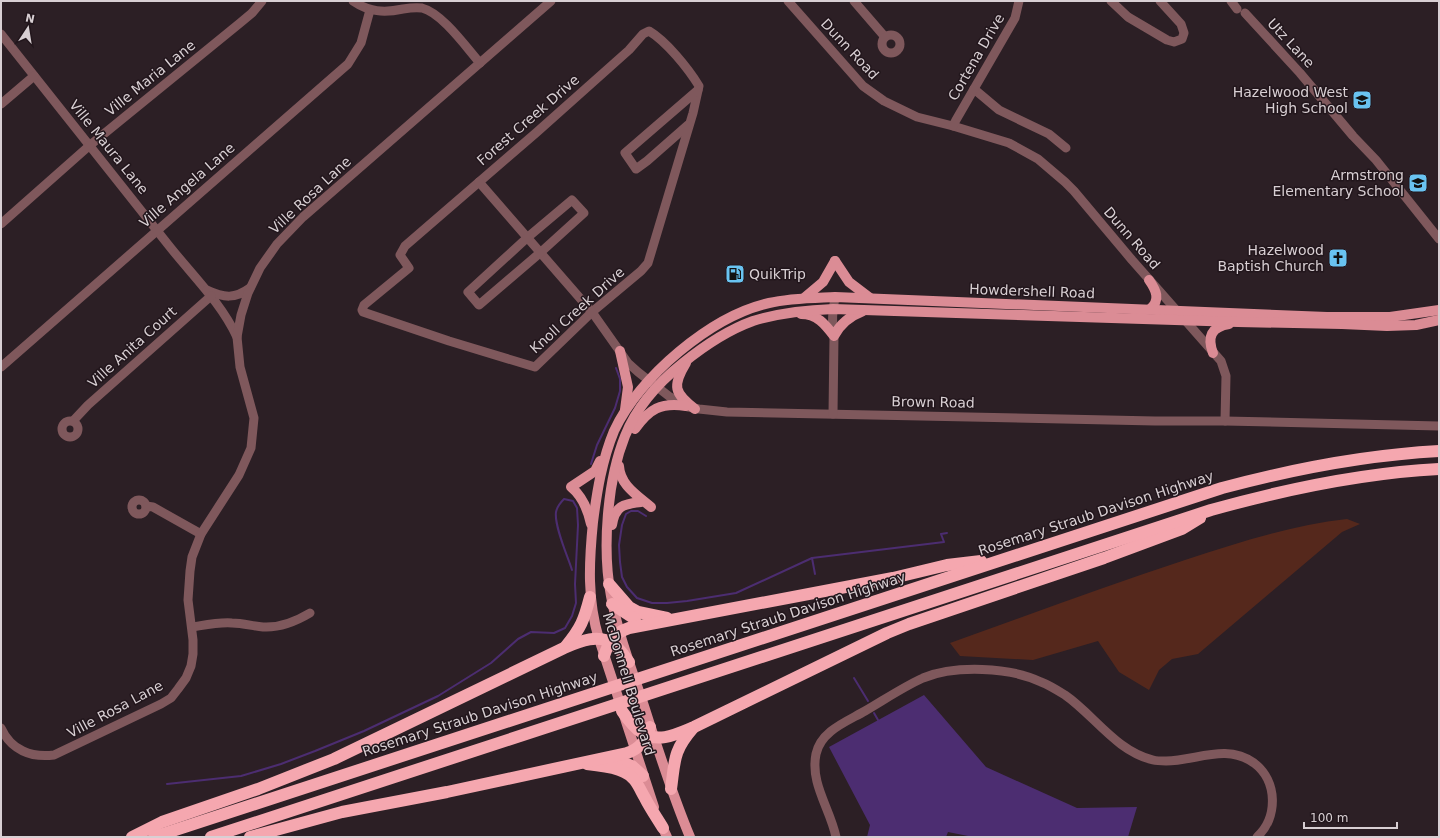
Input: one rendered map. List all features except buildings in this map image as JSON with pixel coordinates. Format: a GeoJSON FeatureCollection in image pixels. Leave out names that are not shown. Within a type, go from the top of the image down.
{"type":"FeatureCollection","features":[{"type":"Feature","properties":{"kind":"highway","name":"Rosemary Straub Davison Highway"},"geometry":{"type":"LineString","coordinates":[[154,837],[1189,498],[1255,480],[1321,465],[1439,451]]}},
{"type":"Feature","properties":{"kind":"highway"},"geometry":{"type":"LineString","coordinates":[[211,837],[1215,509],[1266,495],[1324,482],[1369,475],[1439,469]]}},
{"type":"Feature","properties":{"kind":"highway"},"geometry":{"type":"LineString","coordinates":[[625,717],[641,732],[651,733],[664,738],[672,736],[694,727],[887,633],[933,615],[1066,571],[1182,529],[1215,509]]}},
{"type":"Feature","properties":{"kind":"highway"},"geometry":{"type":"LineString","coordinates":[[604,641],[629,628],[893,578],[947,566],[1014,556]]}},
{"type":"Feature","properties":{"kind":"highway"},"geometry":{"type":"LineString","coordinates":[[609,584],[629,607],[638,612],[674,620]]}},
{"type":"Feature","properties":{"kind":"highway"},"geometry":{"type":"LineString","coordinates":[[564,648],[580,629],[584,621],[590,597]]}},
{"type":"Feature","properties":{"kind":"highway"},"geometry":{"type":"LineString","coordinates":[[612,604],[632,618],[654,624]]}},
{"type":"Feature","properties":{"kind":"highway"},"geometry":{"type":"LineString","coordinates":[[132,837],[162,822],[265,787],[327,762],[564,648],[586,639],[604,641],[614,645],[629,662]]}},
{"type":"Feature","properties":{"kind":"highway"},"geometry":{"type":"LineString","coordinates":[[604,641],[604,656]]}},
{"type":"Feature","properties":{"kind":"highway"},"geometry":{"type":"LineString","coordinates":[[671,789],[678,750],[682,742],[694,727]]}},
{"type":"Feature","properties":{"kind":"highway"},"geometry":{"type":"LineString","coordinates":[[250,837],[342,812],[447,792],[627,753],[635,750],[651,733]]}},
{"type":"Feature","properties":{"kind":"highway"},"geometry":{"type":"LineString","coordinates":[[608,757],[632,766],[643,776]]}},
{"type":"Feature","properties":{"kind":"highway"},"geometry":{"type":"LineString","coordinates":[[580,762],[617,769],[631,776],[640,788],[644,798],[665,832]]}},
{"type":"Feature","properties":{"kind":"main road"},"geometry":{"type":"LineString","coordinates":[[804,298],[824,282],[835,261],[849,282],[871,299]]}},
{"type":"Feature","properties":{"kind":"main road"},"geometry":{"type":"LineString","coordinates":[[1150,280],[1157,294],[1156,301],[1150,310]]}},
{"type":"Feature","properties":{"kind":"main road","name":"Howdershell Road"},"geometry":{"type":"LineString","coordinates":[[653,383],[690,343],[725,320],[768,303],[804,298],[835,297],[1337,317],[1390,317],[1439,310]]}},
{"type":"Feature","properties":{"kind":"main road","name":"Howdershell Road"},"geometry":{"type":"LineString","coordinates":[[653,383],[720,338],[752,322],[800,311],[833,309],[1387,326],[1416,325],[1439,320]]}},
{"type":"Feature","properties":{"kind":"main road"},"geometry":{"type":"LineString","coordinates":[[787,313],[805,314],[816,318],[825,323],[834,336],[838,328],[848,318],[867,310]]}},
{"type":"Feature","properties":{"kind":"main road"},"geometry":{"type":"LineString","coordinates":[[1214,353],[1210,345],[1214,331],[1219,327],[1238,322]]}},
{"type":"Feature","properties":{"kind":"main road"},"geometry":{"type":"LineString","coordinates":[[620,351],[628,387],[623,417]]}},
{"type":"Feature","properties":{"kind":"main road"},"geometry":{"type":"LineString","coordinates":[[690,357],[680,374],[676,387],[681,398],[691,407]]}},
{"type":"Feature","properties":{"kind":"main road","name":"McDonnell Boulevard"},"geometry":{"type":"LineString","coordinates":[[604,641],[590,597],[589,572],[592,530],[598,490],[607,452],[615,430],[630,405],[653,383]]}},
{"type":"Feature","properties":{"kind":"main road","name":"McDonnell Boulevard"},"geometry":{"type":"LineString","coordinates":[[653,383],[625,435],[619,456],[608,513],[607,560],[612,604],[620,632],[651,733],[690,837]]}},
{"type":"Feature","properties":{"kind":"main road"},"geometry":{"type":"LineString","coordinates":[[625,435],[635,429],[650,411],[659,406],[667,405],[691,407]]}},
{"type":"Feature","properties":{"kind":"main road"},"geometry":{"type":"LineString","coordinates":[[592,530],[591,522],[581,497],[571,487],[595,471],[601,458],[607,452]]}},
{"type":"Feature","properties":{"kind":"main road"},"geometry":{"type":"LineString","coordinates":[[619,456],[619,473],[623,482],[651,507]]}},
{"type":"Feature","properties":{"kind":"main road"},"geometry":{"type":"LineString","coordinates":[[607,560],[611,548],[614,516],[618,508],[627,503],[641,502]]}},
{"type":"Feature","properties":{"kind":"main road","name":"McDonnell Boulevard"},"geometry":{"type":"LineString","coordinates":[[604,656],[643,776],[665,832]]}},
{"type":"Feature","properties":{"kind":"street","name":"Ville Maria Lane"},"geometry":{"type":"LineString","coordinates":[[1,224],[89,146],[252,13],[262,1]]}},
{"type":"Feature","properties":{"kind":"street"},"geometry":{"type":"LineString","coordinates":[[352,1],[370,10],[393,11],[417,8],[430,11],[446,24],[480,63]]}},
{"type":"Feature","properties":{"kind":"street","name":"Ville Rosa Lane"},"geometry":{"type":"LineString","coordinates":[[1,728],[9,741],[22,751],[32,755],[54,755],[152,708],[170,698],[178,689],[186,678],[191,666],[193,654],[192,627],[188,600],[192,557],[201,534],[239,476],[251,448],[254,418],[240,368],[237,337],[241,315],[250,288],[260,268],[268,256],[303,217],[551,1]]}},
{"type":"Feature","properties":{"kind":"street","name":"Dunn Road"},"geometry":{"type":"LineString","coordinates":[[788,1],[863,86],[884,101],[917,117],[954,126],[1009,143],[1038,159],[1065,182],[1221,361],[1226,376],[1225,421]]}},
{"type":"Feature","properties":{"kind":"street"},"geometry":{"type":"LineString","coordinates":[[854,1],[885,37]]}},
{"type":"Feature","properties":{"kind":"street","name":"Cortena Drive"},"geometry":{"type":"LineString","coordinates":[[954,126],[956,120],[1015,18],[1019,1]]}},
{"type":"Feature","properties":{"kind":"street"},"geometry":{"type":"LineString","coordinates":[[1111,1],[1128,17],[1166,40],[1174,42],[1182,39],[1184,33],[1180,24],[1160,1]]}},
{"type":"Feature","properties":{"kind":"street","name":"Utz Lane"},"geometry":{"type":"LineString","coordinates":[[1231,1],[1300,73],[1353,136],[1376,160],[1439,239]]}},
{"type":"Feature","properties":{"kind":"street","name":"Ville Angela Lane"},"geometry":{"type":"LineString","coordinates":[[1,367],[348,64],[361,43],[370,10]]}},
{"type":"Feature","properties":{"kind":"street","name":"Forest Creek Drive"},"geometry":{"type":"LineString","coordinates":[[362,310],[364,305],[409,268],[400,255],[405,246],[532,136],[628,50],[642,34],[649,31],[659,37],[692,76],[699,86],[698,90]]}},
{"type":"Feature","properties":{"kind":"street","name":"Ville Maura Lane"},"geometry":{"type":"LineString","coordinates":[[1,34],[208,293],[228,320],[237,337]]}},
{"type":"Feature","properties":{"kind":"street"},"geometry":{"type":"LineString","coordinates":[[1,104],[34,76]]}},
{"type":"Feature","properties":{"kind":"street"},"geometry":{"type":"LineString","coordinates":[[974,89],[999,110],[1049,134],[1066,148]]}},
{"type":"Feature","properties":{"kind":"street"},"geometry":{"type":"LineString","coordinates":[[698,90],[688,125],[636,169],[625,153],[698,90]]}},
{"type":"Feature","properties":{"kind":"street","name":"Knoll Creek Drive"},"geometry":{"type":"LineString","coordinates":[[362,310],[365,313],[387,321],[535,367],[592,312],[648,263],[688,125]]}},
{"type":"Feature","properties":{"kind":"street","name":"Brown Road"},"geometry":{"type":"LineString","coordinates":[[479,182],[592,312],[628,363],[670,397],[691,407],[727,412],[1155,421],[1225,421]]}},
{"type":"Feature","properties":{"kind":"street"},"geometry":{"type":"LineString","coordinates":[[572,200],[584,212],[541,252],[479,305],[468,292],[528,237],[572,200]]}},
{"type":"Feature","properties":{"kind":"street"},"geometry":{"type":"LineString","coordinates":[[208,293],[221,296],[238,296],[250,288]]}},
{"type":"Feature","properties":{"kind":"street","name":"Ville Anita Court"},"geometry":{"type":"LineString","coordinates":[[73,422],[88,405],[208,293]]}},
{"type":"Feature","properties":{"kind":"street"},"geometry":{"type":"LineString","coordinates":[[833,414],[833,309],[835,297]]}},
{"type":"Feature","properties":{"kind":"street"},"geometry":{"type":"LineString","coordinates":[[1225,421],[1439,426]]}},
{"type":"Feature","properties":{"kind":"street"},"geometry":{"type":"LineString","coordinates":[[146,506],[153,507],[201,534]]}},
{"type":"Feature","properties":{"kind":"street"},"geometry":{"type":"LineString","coordinates":[[192,627],[230,622],[273,627],[292,623],[310,613]]}},
{"type":"Feature","properties":{"kind":"street"},"geometry":{"type":"LineString","coordinates":[[836,837],[831,817],[820,794],[816,781],[816,753],[821,739],[834,728],[924,678],[948,672],[972,669],[1014,673],[1040,681],[1065,695],[1119,742],[1136,754],[1154,761],[1173,761],[1211,754],[1227,753],[1254,763],[1264,774],[1270,787],[1273,802],[1268,825],[1257,837]]}},
{"type":"Feature","properties":{"kind":"shaded area"},"geometry":{"type":"Polygon","coordinates":[[[1347,519],[1360,524],[1342,532],[1198,654],[1172,659],[1159,670],[1149,690],[1119,672],[1098,641],[1033,660],[960,656],[950,643],[1126,580],[1225,547],[1285,530],[1347,519]]]}},
{"type":"Feature","properties":{"kind":"shaded area"},"geometry":{"type":"Polygon","coordinates":[[[924,695],[986,767],[1077,808],[1137,807],[1128,837],[973,837],[948,832],[946,837],[867,837],[870,825],[829,747],[924,695]]]}},
{"type":"Feature","properties":{"kind":"waterway"},"geometry":{"type":"LineString","coordinates":[[591,464],[597,445],[615,408],[620,391],[620,379],[616,368]]}},
{"type":"Feature","properties":{"kind":"waterway"},"geometry":{"type":"LineString","coordinates":[[167,784],[241,776],[281,764],[315,751],[364,731],[438,696],[491,663],[518,639],[531,632],[554,633],[565,628],[572,616],[576,603],[575,584],[578,525],[577,508],[573,501],[564,499],[557,508],[556,518],[559,533],[572,570]]}},
{"type":"Feature","properties":{"kind":"waterway"},"geometry":{"type":"LineString","coordinates":[[646,516],[638,511],[631,511],[626,514],[622,525],[619,545],[620,562],[622,577],[627,587],[637,598],[652,603],[687,601],[736,593],[812,558],[944,542],[941,534],[947,533]]}},
{"type":"Feature","properties":{"kind":"waterway"},"geometry":{"type":"LineString","coordinates":[[812,558],[815,574]]}},
{"type":"Feature","properties":{"kind":"waterway"},"geometry":{"type":"LineString","coordinates":[[854,678],[868,701]]}},
{"type":"Feature","properties":{"kind":"waterway"},"geometry":{"type":"LineString","coordinates":[[874,713],[878,720]]}},
{"type":"Feature","properties":{"kind":"place","name":"Hazelwood West High School"},"geometry":{"type":"Point","coordinates":[1362,100]}},
{"type":"Feature","properties":{"kind":"place","name":"Armstrong Elementary School"},"geometry":{"type":"Point","coordinates":[1418,183]}},
{"type":"Feature","properties":{"kind":"place","name":"Hazelwood Baptish Church"},"geometry":{"type":"Point","coordinates":[1338,258]}},
{"type":"Feature","properties":{"kind":"place","name":"QuikTrip"},"geometry":{"type":"Point","coordinates":[735,274]}}]}
